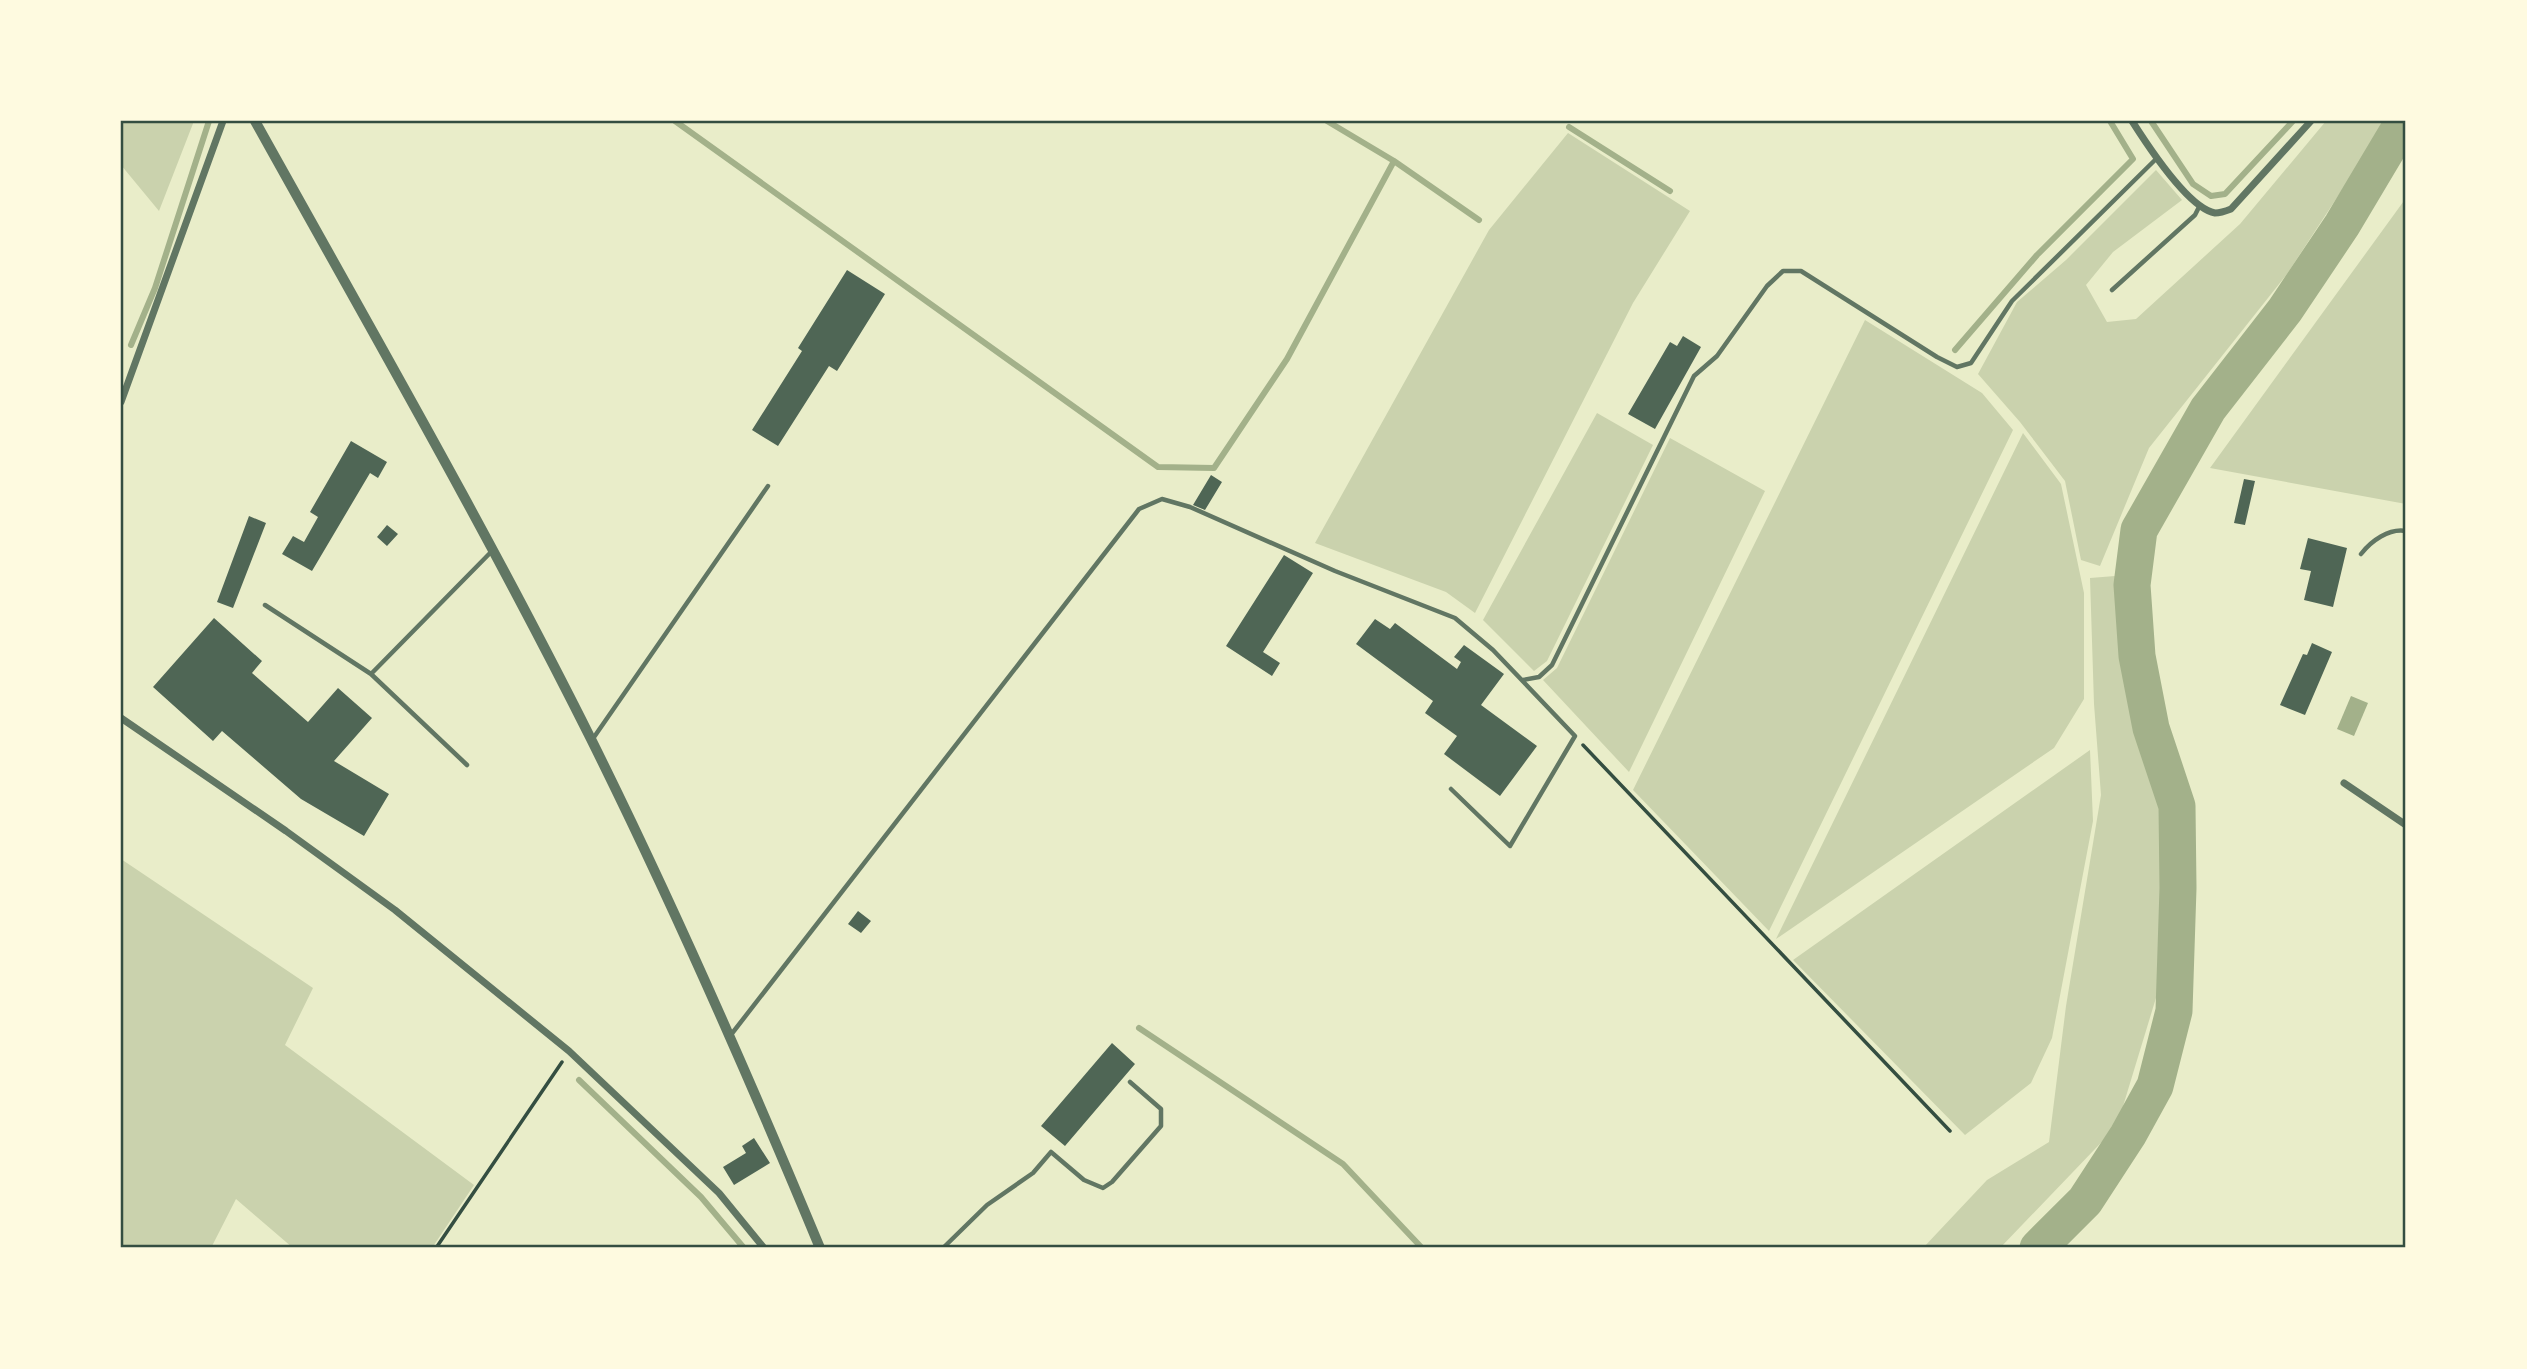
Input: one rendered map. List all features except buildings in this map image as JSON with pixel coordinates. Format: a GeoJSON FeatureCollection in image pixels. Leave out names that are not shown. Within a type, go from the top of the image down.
{"type":"FeatureCollection","features":[{"type":"Feature","properties":{"kind":"street"},"geometry":{"type":"LineString","coordinates":[[121,402],[223,121]]}},
{"type":"Feature","properties":{"kind":"street"},"geometry":{"type":"LineString","coordinates":[[255,121],[493,549],[592,741],[729,1036],[820,1248]]}},
{"type":"Feature","properties":{"kind":"street"},"geometry":{"type":"LineString","coordinates":[[2132,121],[2156,159],[2200,205],[2218,214],[2231,209],[2311,121]]}},
{"type":"Feature","properties":{"kind":"street"},"geometry":{"type":"LineString","coordinates":[[121,718],[286,831],[395,910],[569,1051],[719,1193],[764,1248]]}},
{"type":"Feature","properties":{"kind":"street"},"geometry":{"type":"LineString","coordinates":[[2344,783],[2406,825]]}},
{"type":"Feature","properties":{"kind":"lane"},"geometry":{"type":"LineString","coordinates":[[1522,681],[1539,677],[1552,665],[1694,376],[1717,356],[1767,286],[1783,271],[1801,271],[1957,367],[1971,363],[2012,301],[2156,159]]}},
{"type":"Feature","properties":{"kind":"lane"},"geometry":{"type":"LineString","coordinates":[[2112,290],[2195,215],[2200,205]]}},
{"type":"Feature","properties":{"kind":"lane"},"geometry":{"type":"LineString","coordinates":[[592,741],[768,486]]}},
{"type":"Feature","properties":{"kind":"lane"},"geometry":{"type":"LineString","coordinates":[[729,1036],[1139,509],[1162,499],[1190,507],[1335,571],[1455,618],[1493,650],[1575,736],[1510,846],[1451,789]]}},
{"type":"Feature","properties":{"kind":"lane"},"geometry":{"type":"LineString","coordinates":[[2361,554],[2371,541],[2398,529],[2406,531]]}},
{"type":"Feature","properties":{"kind":"lane"},"geometry":{"type":"LineString","coordinates":[[371,674],[493,549]]}},
{"type":"Feature","properties":{"kind":"lane"},"geometry":{"type":"LineString","coordinates":[[265,605],[371,674],[467,765]]}},
{"type":"Feature","properties":{"kind":"lane"},"geometry":{"type":"LineString","coordinates":[[943,1248],[987,1205],[1033,1173],[1051,1152],[1084,1180],[1103,1188],[1112,1182],[1161,1126],[1161,1109],[1130,1082]]}},
{"type":"Feature","properties":{"kind":"path"},"geometry":{"type":"LineString","coordinates":[[1575,736],[1950,1131]]}},
{"type":"Feature","properties":{"kind":"path"},"geometry":{"type":"LineString","coordinates":[[436,1248],[569,1051]]}},
{"type":"Feature","properties":{"kind":"shaded area"},"geometry":{"type":"Polygon","coordinates":[[[121,121],[194,121],[159,211],[121,165],[121,121]]]}},
{"type":"Feature","properties":{"kind":"shaded area"},"geometry":{"type":"Polygon","coordinates":[[[2326,121],[2387,121],[2287,274],[2149,448],[2100,566],[2081,560],[2065,481],[2020,422],[1978,374],[2017,302],[2066,260],[2156,170],[2182,200],[2113,252],[2086,285],[2107,322],[2136,319],[2240,224],[2326,121]]]}},
{"type":"Feature","properties":{"kind":"shaded area"},"geometry":{"type":"Polygon","coordinates":[[[1568,133],[1690,211],[1633,303],[1475,613],[1446,592],[1315,543],[1489,230],[1568,133]]]}},
{"type":"Feature","properties":{"kind":"shaded area"},"geometry":{"type":"Polygon","coordinates":[[[2406,198],[2406,504],[2210,468],[2406,198]]]}},
{"type":"Feature","properties":{"kind":"shaded area"},"geometry":{"type":"Polygon","coordinates":[[[1865,320],[1982,393],[2013,430],[1769,931],[1633,790],[1865,320]]]}},
{"type":"Feature","properties":{"kind":"shaded area"},"geometry":{"type":"Polygon","coordinates":[[[1597,413],[1653,445],[1547,661],[1534,671],[1483,620],[1597,413]]]}},
{"type":"Feature","properties":{"kind":"shaded area"},"geometry":{"type":"Polygon","coordinates":[[[2023,433],[2061,484],[2084,593],[2084,699],[2054,748],[1776,939],[2023,433]]]}},
{"type":"Feature","properties":{"kind":"shaded area"},"geometry":{"type":"Polygon","coordinates":[[[1670,438],[1765,491],[1629,772],[1543,680],[1557,668],[1670,438]]]}},
{"type":"Feature","properties":{"kind":"shaded area"},"geometry":{"type":"Polygon","coordinates":[[[2115,576],[2136,704],[2170,831],[2159,988],[2117,1126],[2000,1248],[1923,1248],[1987,1180],[2049,1142],[2066,1006],[2101,795],[2094,704],[2090,578],[2115,576]]]}},
{"type":"Feature","properties":{"kind":"shaded area"},"geometry":{"type":"Polygon","coordinates":[[[2351,696],[2368,703],[2354,736],[2337,729],[2351,696]]]}},
{"type":"Feature","properties":{"kind":"shaded area"},"geometry":{"type":"Polygon","coordinates":[[[2090,750],[2093,821],[2052,1038],[2031,1083],[1965,1135],[1793,960],[2090,750]]]}},
{"type":"Feature","properties":{"kind":"shaded area"},"geometry":{"type":"Polygon","coordinates":[[[121,859],[313,988],[285,1045],[474,1185],[432,1248],[293,1248],[236,1199],[211,1248],[121,1248],[121,859]]]}},
{"type":"Feature","properties":{"kind":"waterway"},"geometry":{"type":"LineString","coordinates":[[131,345],[155,288],[209,121]]}},
{"type":"Feature","properties":{"kind":"waterway"},"geometry":{"type":"LineString","coordinates":[[675,121],[1158,467],[1214,468],[1287,359],[1394,161],[1479,220]]}},
{"type":"Feature","properties":{"kind":"waterway"},"geometry":{"type":"LineString","coordinates":[[1327,121],[1394,161]]}},
{"type":"Feature","properties":{"kind":"waterway"},"geometry":{"type":"LineString","coordinates":[[1955,350],[2037,255],[2133,159],[2110,121]]}},
{"type":"Feature","properties":{"kind":"waterway"},"geometry":{"type":"LineString","coordinates":[[2151,121],[2193,184],[2211,196],[2225,194],[2293,121]]}},
{"type":"Feature","properties":{"kind":"waterway"},"geometry":{"type":"LineString","coordinates":[[2038,1248],[2085,1201],[2128,1135],[2155,1086],[2174,1011],[2178,888],[2177,806],[2151,728],[2137,656],[2132,585],[2139,530],[2208,409],[2285,310],[2342,225],[2404,121]]}},
{"type":"Feature","properties":{"kind":"waterway"},"geometry":{"type":"LineString","coordinates":[[1569,127],[1670,191]]}},
{"type":"Feature","properties":{"kind":"waterway"},"geometry":{"type":"LineString","coordinates":[[1139,1028],[1343,1164],[1422,1248]]}},
{"type":"Feature","properties":{"kind":"waterway"},"geometry":{"type":"LineString","coordinates":[[579,1080],[701,1197],[744,1248]]}}]}
